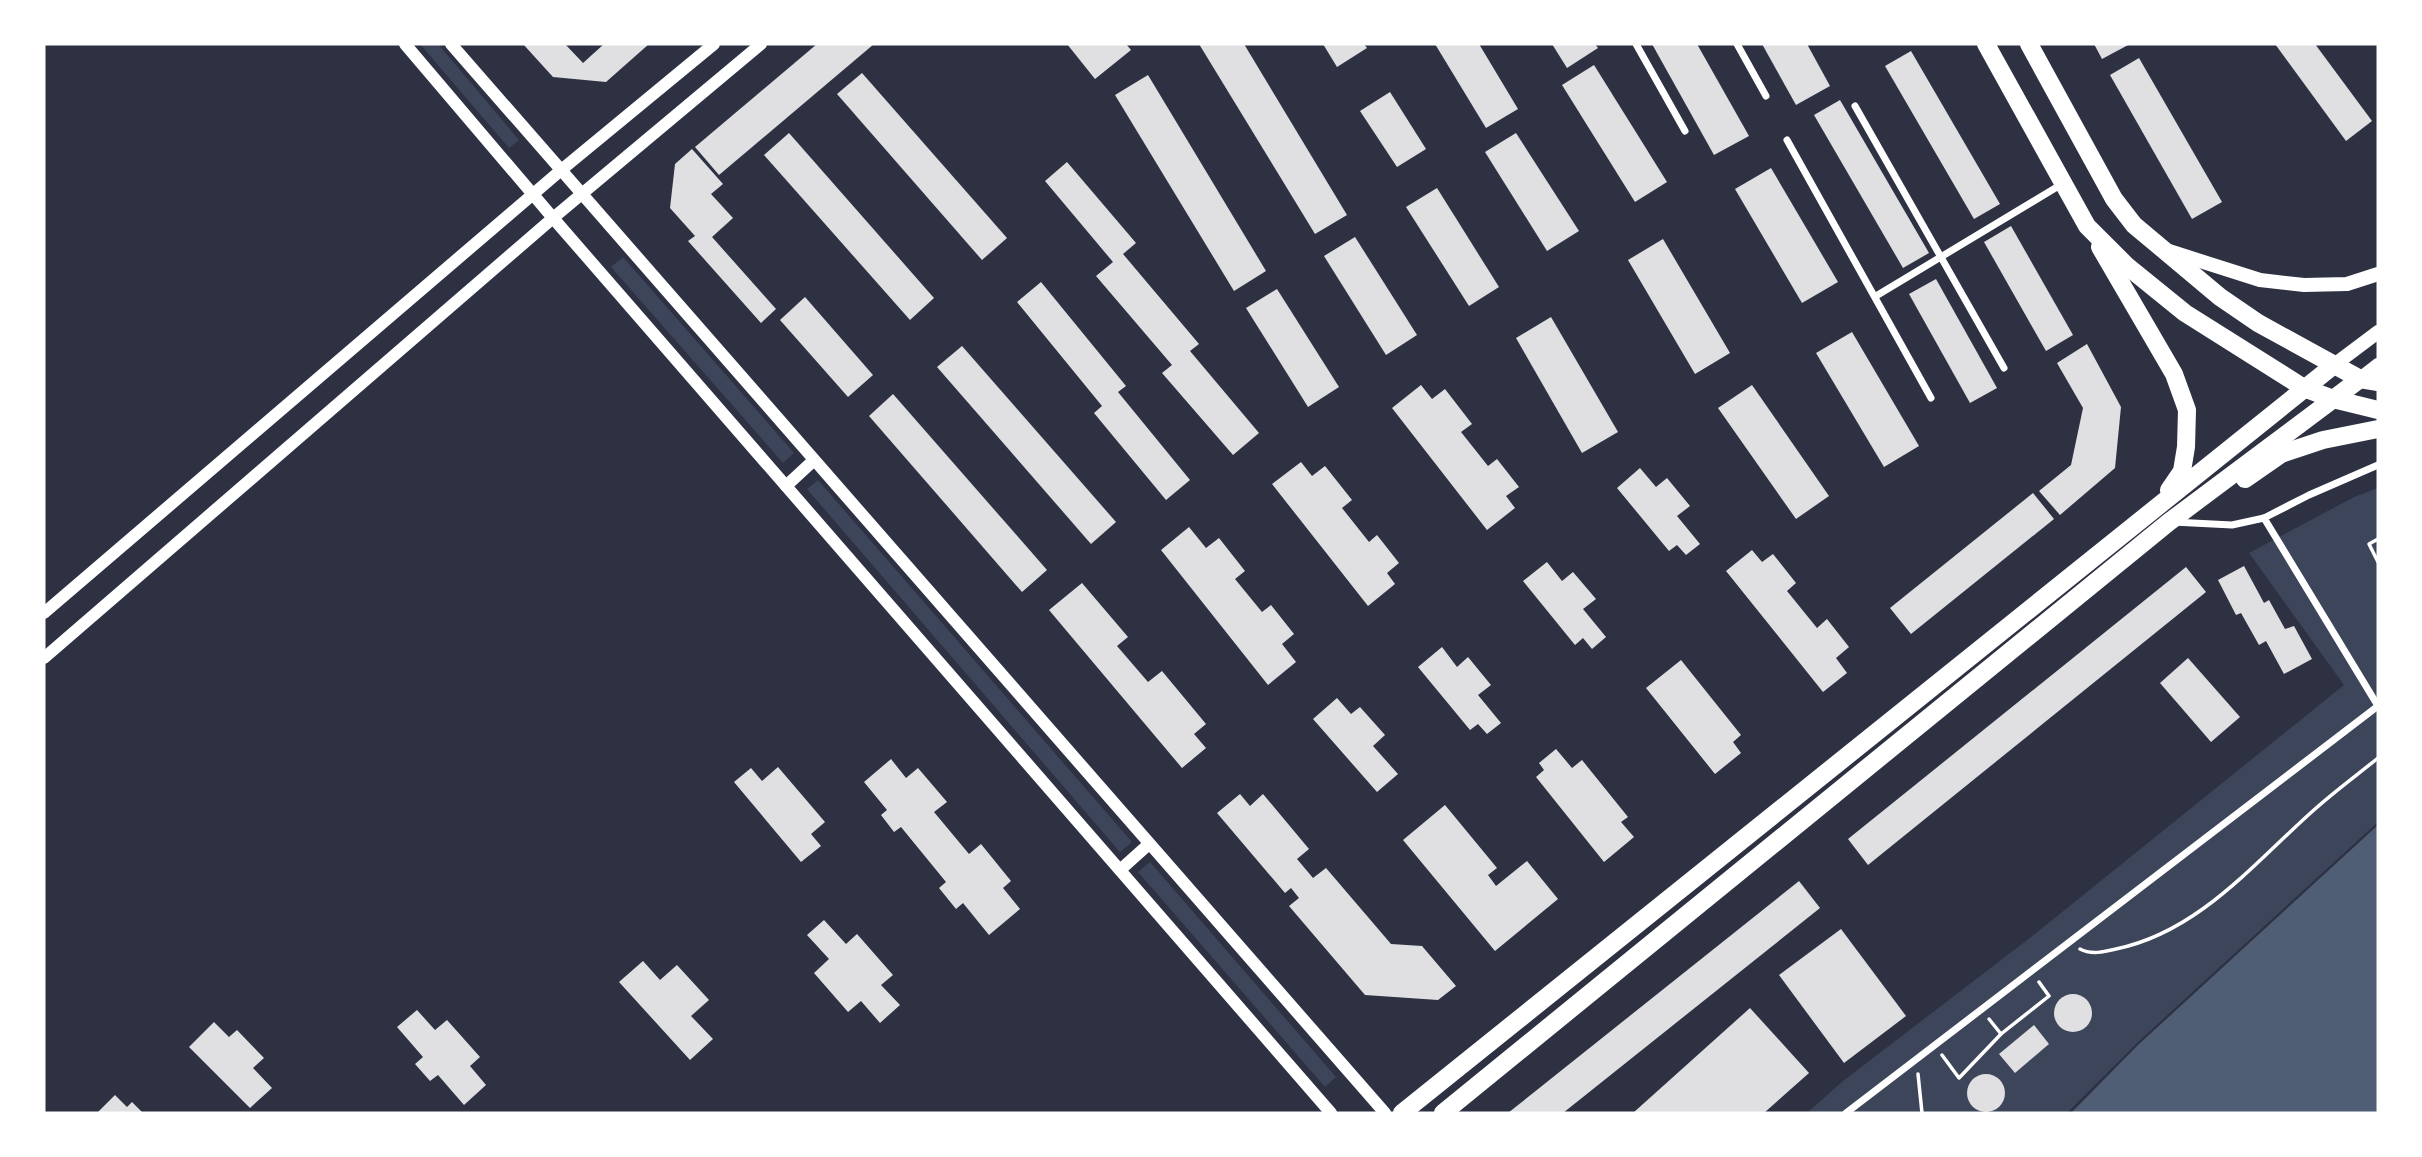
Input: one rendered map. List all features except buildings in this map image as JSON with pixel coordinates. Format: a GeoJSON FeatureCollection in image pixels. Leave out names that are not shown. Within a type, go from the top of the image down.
{"type":"FeatureCollection","features":[{"type":"Feature","properties":{"kind":"main road"},"geometry":{"type":"LineString","coordinates":[[1986,44],[2087,226],[2174,374],[2187,410],[2186,447],[2182,471],[2159,505]]}},
{"type":"Feature","properties":{"kind":"main road"},"geometry":{"type":"LineString","coordinates":[[2029,44],[2113,199],[2134,225],[2220,297],[2258,323],[2360,379],[2378,382]]}},
{"type":"Feature","properties":{"kind":"main road"},"geometry":{"type":"LineString","coordinates":[[2087,226],[2127,266],[2185,313],[2304,388],[2333,399],[2378,410]]}},
{"type":"Feature","properties":{"kind":"main road"},"geometry":{"type":"LineString","coordinates":[[2161,248],[2260,280],[2304,285],[2347,284],[2378,274]]}},
{"type":"Feature","properties":{"kind":"main road"},"geometry":{"type":"LineString","coordinates":[[1402,1113],[2304,388],[2378,332]]}},
{"type":"Feature","properties":{"kind":"main road"},"geometry":{"type":"LineString","coordinates":[[1443,1113],[2169,522],[2378,365]]}},
{"type":"Feature","properties":{"kind":"main road"},"geometry":{"type":"LineString","coordinates":[[2169,522],[2209,504],[2281,454],[2323,440],[2378,429]]}},
{"type":"Feature","properties":{"kind":"street"},"geometry":{"type":"LineString","coordinates":[[405,44],[1331,1113]]}},
{"type":"Feature","properties":{"kind":"street"},"geometry":{"type":"LineString","coordinates":[[451,44],[1385,1113]]}},
{"type":"Feature","properties":{"kind":"street"},"geometry":{"type":"LineString","coordinates":[[44,613],[560,171],[714,44]]}},
{"type":"Feature","properties":{"kind":"street"},"geometry":{"type":"LineString","coordinates":[[44,658],[581,194],[761,44]]}},
{"type":"Feature","properties":{"kind":"street"},"geometry":{"type":"LineString","coordinates":[[1636,44],[1685,131]]}},
{"type":"Feature","properties":{"kind":"street"},"geometry":{"type":"LineString","coordinates":[[1737,44],[1766,96]]}},
{"type":"Feature","properties":{"kind":"street"},"geometry":{"type":"LineString","coordinates":[[1855,106],[2004,368]]}},
{"type":"Feature","properties":{"kind":"street"},"geometry":{"type":"LineString","coordinates":[[1787,140],[1931,398]]}},
{"type":"Feature","properties":{"kind":"street"},"geometry":{"type":"LineString","coordinates":[[1876,296],[2063,183]]}},
{"type":"Feature","properties":{"kind":"street"},"geometry":{"type":"LineString","coordinates":[[786,486],[813,461]]}},
{"type":"Feature","properties":{"kind":"street"},"geometry":{"type":"LineString","coordinates":[[2169,522],[2232,525],[2264,518],[2378,465]]}},
{"type":"Feature","properties":{"kind":"street"},"geometry":{"type":"LineString","coordinates":[[1846,1113],[2378,706],[2264,518]]}},
{"type":"Feature","properties":{"kind":"street"},"geometry":{"type":"LineString","coordinates":[[1120,870],[1149,844]]}},
{"type":"Feature","properties":{"kind":"path"},"geometry":{"type":"LineString","coordinates":[[2378,539],[2370,544],[2378,562]]}},
{"type":"Feature","properties":{"kind":"path"},"geometry":{"type":"LineString","coordinates":[[2069,942],[2084,951],[2101,953],[2134,946],[2173,928],[2222,895],[2316,808],[2378,758]]}},
{"type":"Feature","properties":{"kind":"path"},"geometry":{"type":"LineString","coordinates":[[1934,1045],[1959,1078],[2001,1034],[2049,996],[2030,972]]}},
{"type":"Feature","properties":{"kind":"path"},"geometry":{"type":"LineString","coordinates":[[1981,1009],[2001,1034]]}},
{"type":"Feature","properties":{"kind":"path"},"geometry":{"type":"LineString","coordinates":[[1917,1058],[1922,1113]]}},
{"type":"Feature","properties":{"kind":"shaded area"},"geometry":{"type":"Polygon","coordinates":[[[420,44],[438,44],[519,140],[509,148],[420,44]]]}},
{"type":"Feature","properties":{"kind":"shaded area"},"geometry":{"type":"Polygon","coordinates":[[[623,257],[794,453],[783,463],[611,267],[623,257]]]}},
{"type":"Feature","properties":{"kind":"shaded area"},"geometry":{"type":"Polygon","coordinates":[[[818,480],[1132,842],[1120,852],[807,489],[818,480]]]}},
{"type":"Feature","properties":{"kind":"shaded area"},"geometry":{"type":"Polygon","coordinates":[[[2378,488],[2378,822],[2137,1043],[2067,1113],[1807,1113],[1843,1081],[2031,937],[2344,685],[2249,553],[2354,497],[2378,488]]]}},
{"type":"Feature","properties":{"kind":"shaded area"},"geometry":{"type":"Polygon","coordinates":[[[2378,825],[2378,1113],[2071,1113],[2138,1045],[2378,825]]]}},
{"type":"Feature","properties":{"kind":"shaded area"},"geometry":{"type":"Polygon","coordinates":[[[1150,862],[1336,1077],[1325,1087],[1138,872],[1150,862]]]}}]}
